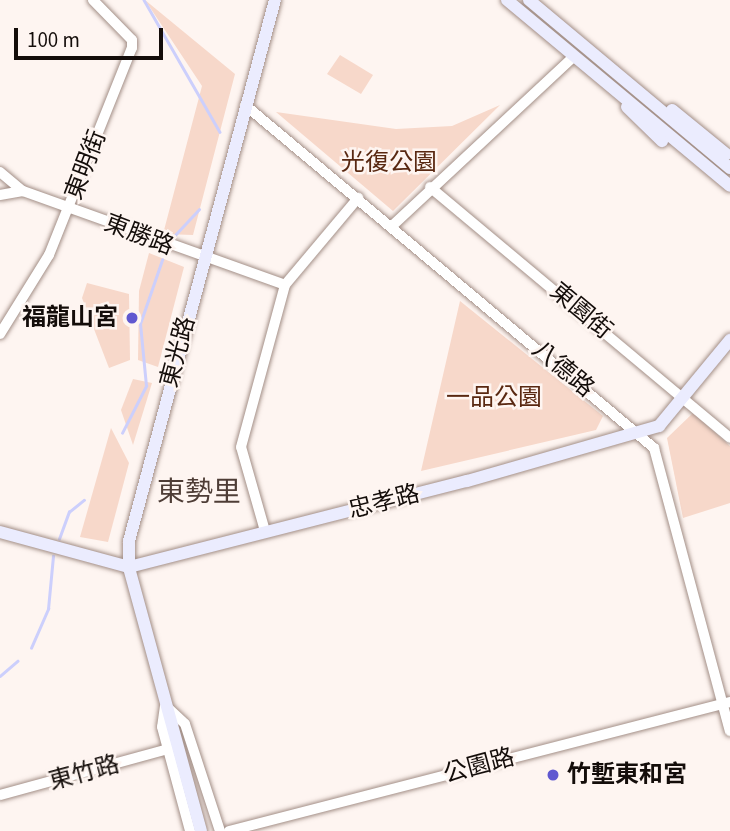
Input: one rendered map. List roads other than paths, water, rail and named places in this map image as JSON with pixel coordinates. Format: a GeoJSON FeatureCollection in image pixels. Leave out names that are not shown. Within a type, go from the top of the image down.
{"type":"FeatureCollection","features":[{"type":"Feature","properties":{"kind":"street","name":"東明街"},"geometry":{"type":"LineString","coordinates":[[0,334],[69,208],[132,48],[132,40],[93,0]]}},
{"type":"Feature","properties":{"kind":"street","name":"東光路"},"geometry":{"type":"LineString","coordinates":[[190,831],[168,750],[165,705],[129,567],[138,502],[275,0]]}},
{"type":"Feature","properties":{"kind":"street"},"geometry":{"type":"LineString","coordinates":[[507,0],[615,90],[730,168]]}},
{"type":"Feature","properties":{"kind":"street"},"geometry":{"type":"LineString","coordinates":[[529,0],[622,77],[730,158]]}},
{"type":"Feature","properties":{"kind":"street"},"geometry":{"type":"LineString","coordinates":[[392,226],[430,187],[573,57]]}},
{"type":"Feature","properties":{"kind":"street"},"geometry":{"type":"LineString","coordinates":[[622,77],[730,186]]}},
{"type":"Feature","properties":{"kind":"street"},"geometry":{"type":"LineString","coordinates":[[615,90],[638,121],[730,195]]}},
{"type":"Feature","properties":{"kind":"street","name":"八德路"},"geometry":{"type":"LineString","coordinates":[[245,105],[654,448],[726,703],[730,732]]}},
{"type":"Feature","properties":{"kind":"street","name":"東勝路"},"geometry":{"type":"LineString","coordinates":[[0,172],[23,191],[204,259],[285,285]]}},
{"type":"Feature","properties":{"kind":"street","name":"東園街"},"geometry":{"type":"LineString","coordinates":[[430,187],[730,438]]}},
{"type":"Feature","properties":{"kind":"street"},"geometry":{"type":"LineString","coordinates":[[0,195],[23,191]]}},
{"type":"Feature","properties":{"kind":"street"},"geometry":{"type":"LineString","coordinates":[[265,531],[241,447],[285,285],[358,198]]}},
{"type":"Feature","properties":{"kind":"street","name":"忠孝路"},"geometry":{"type":"LineString","coordinates":[[129,567],[640,434],[659,426],[730,340]]}},
{"type":"Feature","properties":{"kind":"street"},"geometry":{"type":"LineString","coordinates":[[0,532],[129,567]]}},
{"type":"Feature","properties":{"kind":"street","name":"公園路"},"geometry":{"type":"LineString","coordinates":[[229,831],[726,703]]}},
{"type":"Feature","properties":{"kind":"street","name":"東光路"},"geometry":{"type":"LineString","coordinates":[[165,705],[185,724],[220,831]]}},
{"type":"Feature","properties":{"kind":"street"},"geometry":{"type":"LineString","coordinates":[[165,705],[201,831]]}},
{"type":"Feature","properties":{"kind":"street","name":"東竹路"},"geometry":{"type":"LineString","coordinates":[[0,795],[168,750]]}},
{"type":"Feature","properties":{"kind":"waterway"},"geometry":{"type":"LineString","coordinates":[[144,0],[220,132]]}},
{"type":"Feature","properties":{"kind":"waterway"},"geometry":{"type":"LineString","coordinates":[[175,235],[199,209]]}},
{"type":"Feature","properties":{"kind":"waterway"},"geometry":{"type":"LineString","coordinates":[[122,433],[146,386],[140,324],[162,260]]}},
{"type":"Feature","properties":{"kind":"waterway"},"geometry":{"type":"LineString","coordinates":[[59,539],[69,512],[84,500]]}},
{"type":"Feature","properties":{"kind":"waterway"},"geometry":{"type":"LineString","coordinates":[[31,648],[48,609],[53,556]]}},
{"type":"Feature","properties":{"kind":"waterway"},"geometry":{"type":"LineString","coordinates":[[0,676],[17,661]]}},
{"type":"Feature","properties":{"kind":"place","name":"福龍山宮"},"geometry":{"type":"Point","coordinates":[132,318]}},
{"type":"Feature","properties":{"kind":"place","name":"竹塹東和宮"},"geometry":{"type":"Point","coordinates":[553,775]}},
{"type":"Feature","properties":{"kind":"district","name":"東勢里"},"geometry":{"type":"Point","coordinates":[199,492]}},
{"type":"Feature","properties":{"kind":"park label","name":"光復公園"},"geometry":{"type":"Point","coordinates":[389,163]}},
{"type":"Feature","properties":{"kind":"park label","name":"一品公園"},"geometry":{"type":"Point","coordinates":[494,398]}}]}
